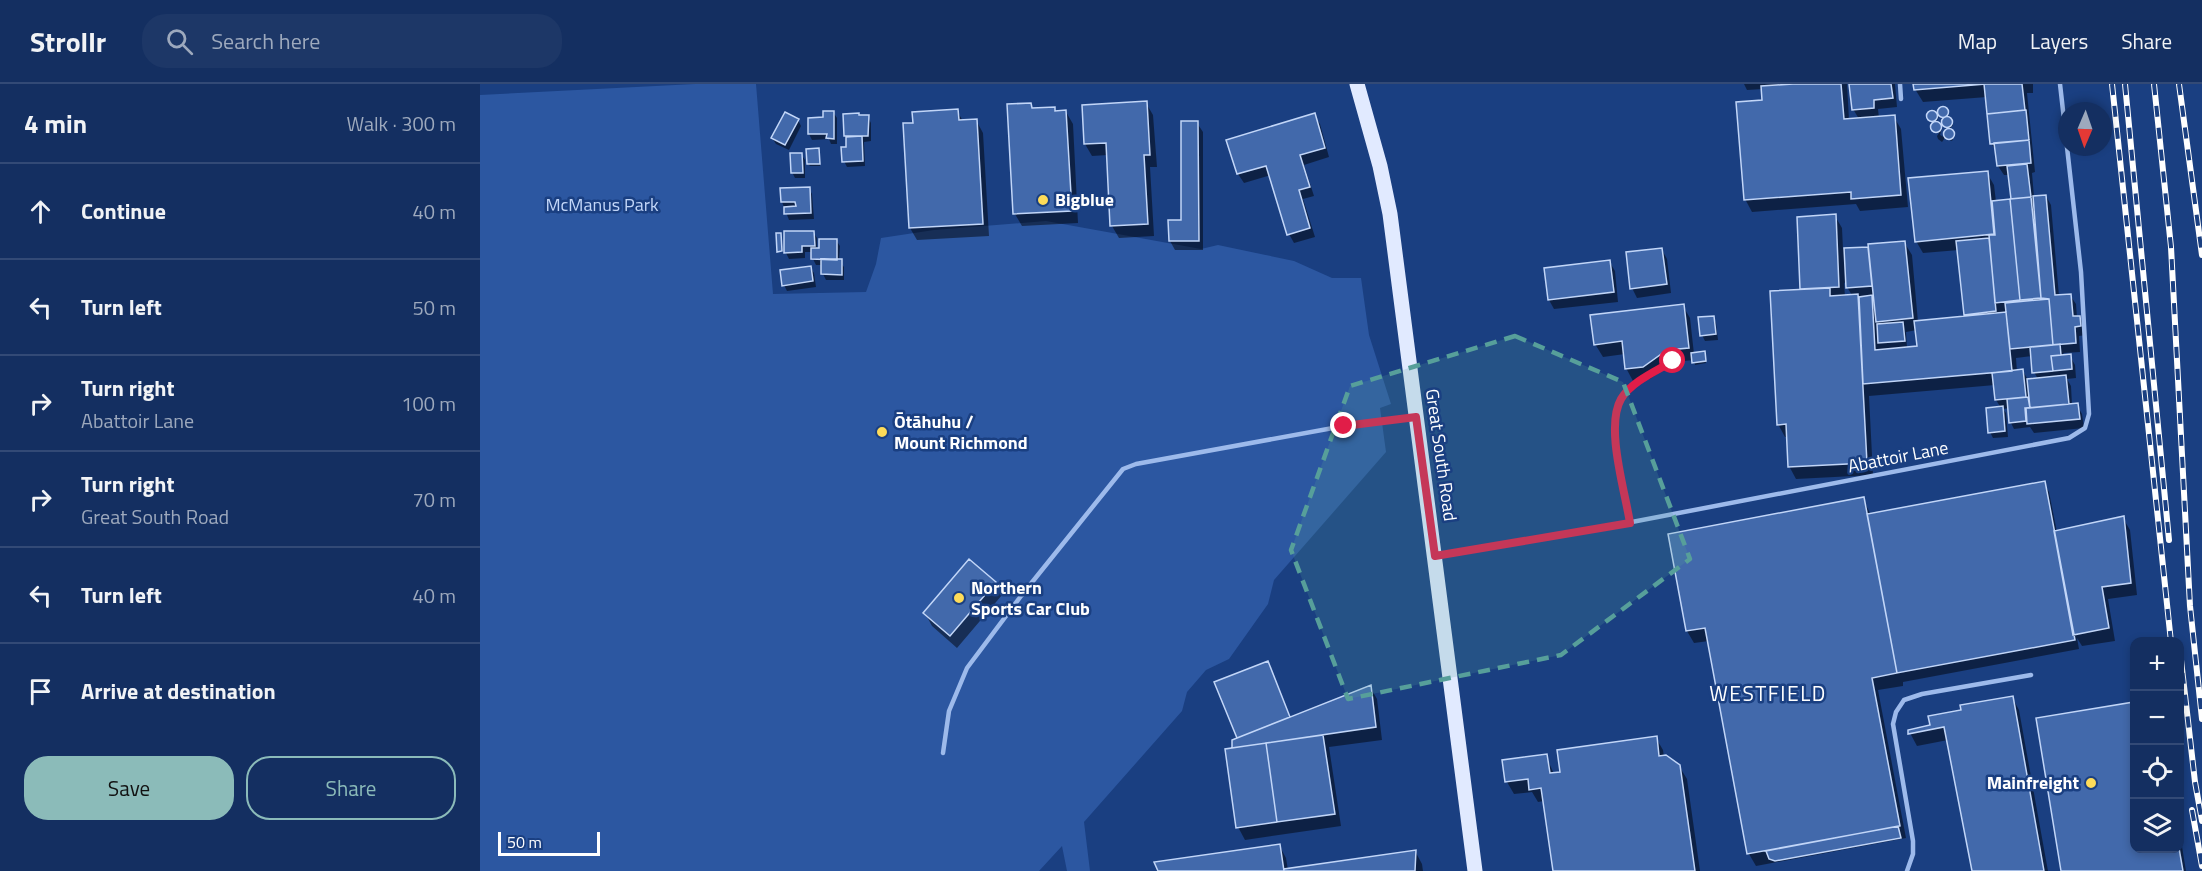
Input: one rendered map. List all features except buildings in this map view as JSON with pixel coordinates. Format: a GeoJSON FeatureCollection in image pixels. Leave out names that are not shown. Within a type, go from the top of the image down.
{"type":"FeatureCollection","features":[{"type":"Feature","properties":{"kind":"main road","name":"Great South Road"},"geometry":{"type":"LineString","coordinates":[[1357,84],[1380,166],[1390,214],[1475,871]]}},
{"type":"Feature","properties":{"kind":"lane"},"geometry":{"type":"LineString","coordinates":[[1900,84],[1901,99]]}},
{"type":"Feature","properties":{"kind":"lane","name":"Abattoir Lane"},"geometry":{"type":"LineString","coordinates":[[2060,84],[2062,102]]}},
{"type":"Feature","properties":{"kind":"lane","name":"Abattoir Lane"},"geometry":{"type":"LineString","coordinates":[[1435,556],[1630,523],[2070,438],[2085,428],[2089,414],[2081,284],[2068,156]]}},
{"type":"Feature","properties":{"kind":"lane"},"geometry":{"type":"LineString","coordinates":[[1630,523],[1614,435],[1615,414],[1621,398],[1632,387],[1673,361]]}},
{"type":"Feature","properties":{"kind":"lane"},"geometry":{"type":"LineString","coordinates":[[943,753],[949,711],[967,668],[1021,596],[1123,469],[1136,464],[1344,426],[1416,417]]}},
{"type":"Feature","properties":{"kind":"lane"},"geometry":{"type":"LineString","coordinates":[[1907,871],[1913,854],[1913,841],[1893,724],[1896,712],[1904,700],[1922,694],[2031,675]]}},
{"type":"Feature","properties":{"kind":"highlighted area"},"geometry":{"type":"Polygon","coordinates":[[[1515,336],[1623,382],[1690,559],[1561,655],[1348,699],[1291,550],[1350,386],[1515,336]]]}},
{"type":"Feature","properties":{"kind":"green space","name":"McManus Park"},"geometry":{"type":"Polygon","coordinates":[[[695,84],[756,84],[773,294],[866,292],[876,264],[881,238],[934,230],[1046,221],[1201,249],[1218,245],[1294,261],[1332,278],[1361,278],[1369,335],[1391,404],[1380,408],[1386,452],[1274,580],[1268,604],[1229,659],[1206,670],[1187,692],[1182,711],[1084,822],[1090,871],[1067,871],[1062,846],[1039,871],[480,871],[480,95],[695,84]]]}},
{"type":"Feature","properties":{"kind":"railway"},"geometry":{"type":"LineString","coordinates":[[2112,84],[2170,637]]}},
{"type":"Feature","properties":{"kind":"railway"},"geometry":{"type":"LineString","coordinates":[[2125,84],[2169,540]]}},
{"type":"Feature","properties":{"kind":"railway"},"geometry":{"type":"LineString","coordinates":[[2154,84],[2171,247],[2190,606],[2202,719]]}},
{"type":"Feature","properties":{"kind":"railway"},"geometry":{"type":"LineString","coordinates":[[2179,84],[2202,255]]}},
{"type":"Feature","properties":{"kind":"railway"},"geometry":{"type":"LineString","coordinates":[[2184,686],[2202,821]]}},
{"type":"Feature","properties":{"kind":"railway"},"geometry":{"type":"LineString","coordinates":[[2192,810],[2202,866]]}},
{"type":"Feature","properties":{"kind":"place","name":"Bigblue"},"geometry":{"type":"Point","coordinates":[1043,200]}},
{"type":"Feature","properties":{"kind":"place","name":"Ōtāhuhu / Mount Richmond"},"geometry":{"type":"Point","coordinates":[882,432]}},
{"type":"Feature","properties":{"kind":"place","name":"Northern Sports Car Club"},"geometry":{"type":"Point","coordinates":[959,598]}},
{"type":"Feature","properties":{"kind":"place","name":"Mainfreight"},"geometry":{"type":"Point","coordinates":[2091,783]}},
{"type":"Feature","properties":{"kind":"district","name":"WESTFIELD"},"geometry":{"type":"Point","coordinates":[1768,694]}},
{"type":"Feature","properties":{"kind":"route"},"geometry":{"type":"LineString","coordinates":[[1344,426],[1416,417],[1435,556],[1630,523],[1614,435],[1615,414],[1621,398],[1632,387],[1673,361]]}}]}
